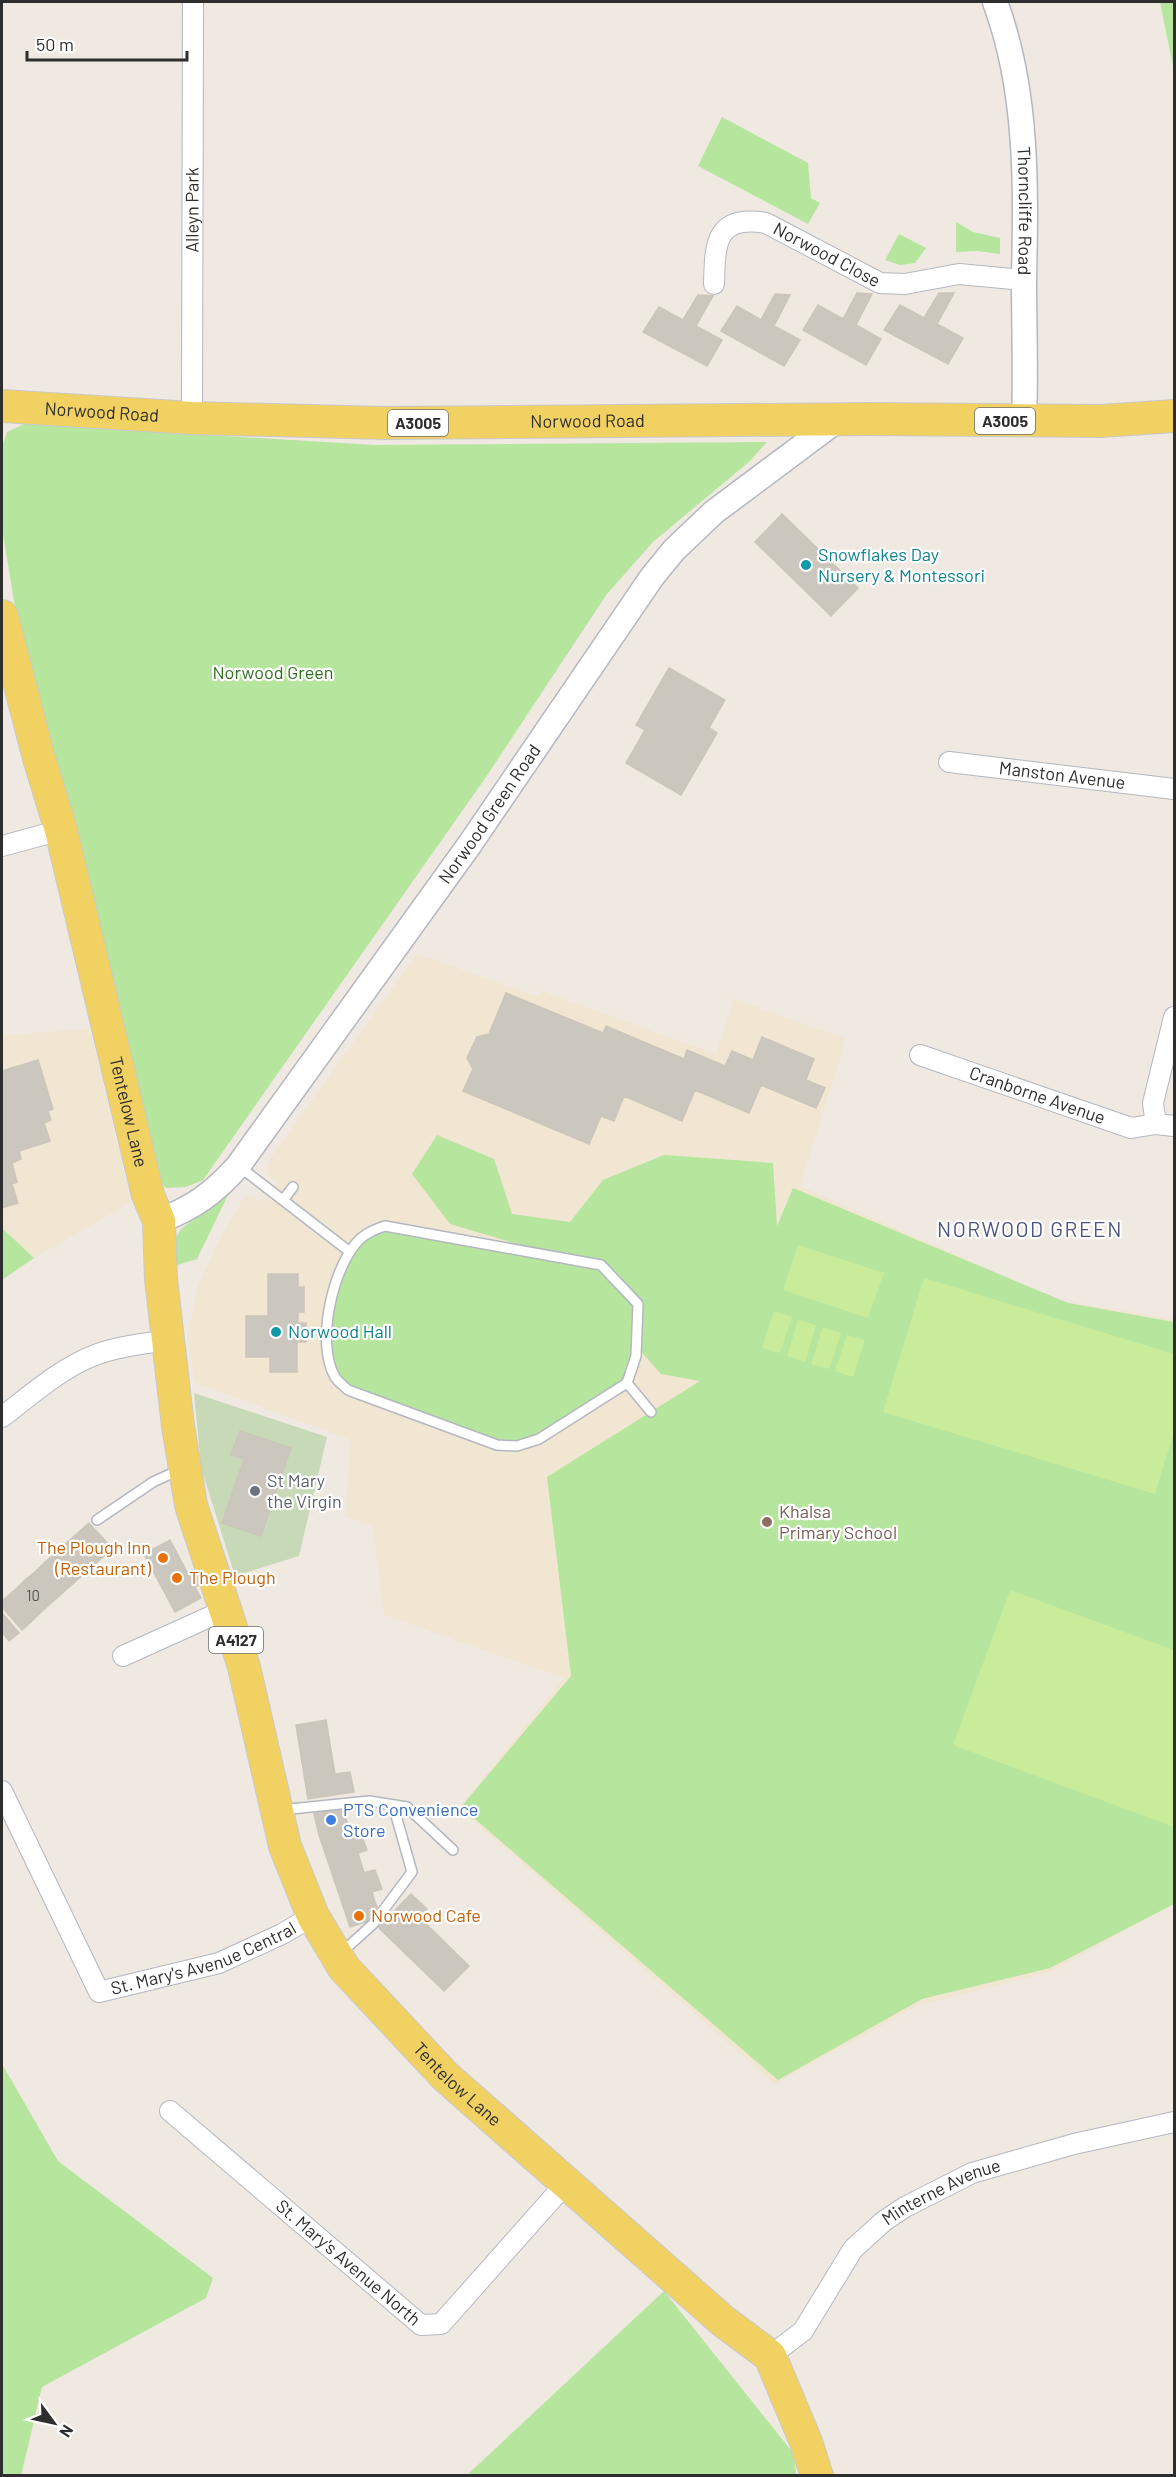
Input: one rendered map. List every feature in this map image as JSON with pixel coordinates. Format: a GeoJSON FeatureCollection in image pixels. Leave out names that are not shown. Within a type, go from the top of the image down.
{"type":"FeatureCollection","features":[{"type":"Feature","properties":{"kind":"main road","name":"Norwood Road"},"geometry":{"type":"LineString","coordinates":[[2,406],[192,418],[385,423],[1136,421],[1174,416]]}},
{"type":"Feature","properties":{"kind":"main road","name":"Tentelow Lane"},"geometry":{"type":"LineString","coordinates":[[2,616],[16,689],[61,830],[148,1196],[159,1221],[159,1265],[184,1468],[196,1523],[227,1609],[259,1725],[276,1811],[296,1878],[313,1916],[344,1968],[445,2076],[723,2321],[770,2356]]}},
{"type":"Feature","properties":{"kind":"main road"},"geometry":{"type":"LineString","coordinates":[[770,2356],[817,2475]]}},
{"type":"Feature","properties":{"kind":"street","name":"Alleyn Park"},"geometry":{"type":"LineString","coordinates":[[192,418],[193,2]]}},
{"type":"Feature","properties":{"kind":"street","name":"Thorncliffe Road"},"geometry":{"type":"LineString","coordinates":[[995,2],[1004,25],[1021,116],[1026,190],[1024,421]]}},
{"type":"Feature","properties":{"kind":"street","name":"Norwood Close"},"geometry":{"type":"LineString","coordinates":[[714,284],[715,246],[727,227],[747,219],[766,223],[880,283],[905,284],[959,274],[1024,280]]}},
{"type":"Feature","properties":{"kind":"street","name":"Norwood Green Road"},"geometry":{"type":"LineString","coordinates":[[159,1221],[208,1197],[238,1166],[470,844],[652,578],[674,550],[714,512],[836,421]]}},
{"type":"Feature","properties":{"kind":"street","name":"Manston Avenue"},"geometry":{"type":"LineString","coordinates":[[949,762],[1174,789]]}},
{"type":"Feature","properties":{"kind":"street"},"geometry":{"type":"LineString","coordinates":[[2,846],[61,830]]}},
{"type":"Feature","properties":{"kind":"street"},"geometry":{"type":"LineString","coordinates":[[1165,1125],[1153,1103],[1174,1017]]}},
{"type":"Feature","properties":{"kind":"street","name":"Cranborne Avenue"},"geometry":{"type":"LineString","coordinates":[[920,1055],[1131,1128],[1165,1125]]}},
{"type":"Feature","properties":{"kind":"street"},"geometry":{"type":"LineString","coordinates":[[2,1417],[47,1383],[93,1356],[117,1349],[169,1340]]}},
{"type":"Feature","properties":{"kind":"street"},"geometry":{"type":"LineString","coordinates":[[123,1656],[227,1609]]}},
{"type":"Feature","properties":{"kind":"street","name":"St. Mary's Avenue Central"},"geometry":{"type":"LineString","coordinates":[[2,1791],[99,1992],[219,1963],[282,1934],[313,1916]]}},
{"type":"Feature","properties":{"kind":"street","name":"St. Mary's Avenue North"},"geometry":{"type":"LineString","coordinates":[[170,2111],[421,2325],[441,2324],[567,2182]]}},
{"type":"Feature","properties":{"kind":"street","name":"Minterne Avenue"},"geometry":{"type":"LineString","coordinates":[[770,2356],[803,2331],[853,2249],[884,2221],[905,2207],[972,2173],[1074,2144],[1174,2122]]}},
{"type":"Feature","properties":{"kind":"lane"},"geometry":{"type":"LineString","coordinates":[[238,1166],[350,1252]]}},
{"type":"Feature","properties":{"kind":"lane"},"geometry":{"type":"LineString","coordinates":[[283,1200],[293,1187]]}},
{"type":"Feature","properties":{"kind":"lane"},"geometry":{"type":"LineString","coordinates":[[398,1227],[519,1252],[602,1265],[638,1304],[636,1356],[627,1383],[538,1438],[517,1446],[497,1445],[364,1399],[348,1390],[336,1378],[328,1358],[326,1324],[329,1304],[350,1252],[371,1230],[398,1227]]}},
{"type":"Feature","properties":{"kind":"lane"},"geometry":{"type":"LineString","coordinates":[[627,1383],[651,1412]]}},
{"type":"Feature","properties":{"kind":"lane"},"geometry":{"type":"LineString","coordinates":[[97,1520],[153,1482],[184,1468]]}},
{"type":"Feature","properties":{"kind":"lane"},"geometry":{"type":"LineString","coordinates":[[276,1811],[369,1801],[407,1808],[453,1850]]}},
{"type":"Feature","properties":{"kind":"lane"},"geometry":{"type":"LineString","coordinates":[[337,1956],[373,1924],[412,1872],[393,1805]]}},
{"type":"Feature","properties":{"kind":"shaded area","name":"Khalsa Primary School"},"geometry":{"type":"Polygon","coordinates":[[[417,954],[536,996],[542,991],[716,1054],[734,999],[846,1039],[800,1186],[1061,1301],[1174,1319],[1174,1904],[1051,1972],[919,2005],[775,2084],[459,1808],[564,1678],[384,1615],[373,1527],[345,1516],[351,1440],[194,1382],[188,1334],[197,1289],[218,1242],[243,1199],[251,1195],[260,1202],[277,1182],[266,1172],[270,1159],[417,954]]]}},
{"type":"Feature","properties":{"kind":"shaded area"},"geometry":{"type":"Polygon","coordinates":[[[90,1029],[131,1202],[34,1258],[2,1228],[2,1035],[90,1029]]]}},
{"type":"Feature","properties":{"kind":"green space"},"geometry":{"type":"Polygon","coordinates":[[[1160,2],[1174,2],[1174,71],[1160,2]]]}},
{"type":"Feature","properties":{"kind":"green space"},"geometry":{"type":"Polygon","coordinates":[[[722,117],[808,163],[811,198],[820,203],[808,224],[698,166],[722,117]]]}},
{"type":"Feature","properties":{"kind":"green space"},"geometry":{"type":"Polygon","coordinates":[[[956,222],[973,232],[1000,238],[1000,254],[977,251],[956,252],[956,222]]]}},
{"type":"Feature","properties":{"kind":"green space"},"geometry":{"type":"Polygon","coordinates":[[[899,234],[926,248],[915,263],[900,265],[885,260],[899,234]]]}},
{"type":"Feature","properties":{"kind":"green space","name":"Norwood Green"},"geometry":{"type":"Polygon","coordinates":[[[24,424],[375,445],[767,442],[750,461],[653,542],[607,594],[486,777],[203,1180],[186,1187],[166,1188],[156,1177],[118,1002],[19,631],[2,528],[2,447],[7,432],[24,424]]]}},
{"type":"Feature","properties":{"kind":"green space","name":"Khalsa Primary School"},"geometry":{"type":"Polygon","coordinates":[[[437,1135],[494,1159],[512,1214],[570,1222],[603,1180],[664,1155],[773,1163],[777,1226],[793,1188],[1068,1303],[1174,1322],[1174,1904],[1050,1968],[922,1999],[778,2080],[461,1807],[571,1676],[547,1477],[700,1381],[661,1374],[636,1346],[627,1383],[539,1439],[497,1445],[364,1399],[336,1378],[326,1324],[329,1304],[360,1239],[385,1226],[568,1259],[450,1224],[412,1174],[437,1135]]]}},
{"type":"Feature","properties":{"kind":"green space"},"geometry":{"type":"Polygon","coordinates":[[[229,1193],[197,1259],[174,1266],[175,1239],[181,1229],[229,1193]]]}},
{"type":"Feature","properties":{"kind":"green space"},"geometry":{"type":"Polygon","coordinates":[[[2,1228],[34,1258],[2,1280],[2,1228]]]}},
{"type":"Feature","properties":{"kind":"green space"},"geometry":{"type":"Polygon","coordinates":[[[798,1245],[884,1273],[868,1318],[783,1290],[798,1245]]]}},
{"type":"Feature","properties":{"kind":"green space"},"geometry":{"type":"Polygon","coordinates":[[[924,1278],[1174,1354],[1174,1432],[1155,1494],[883,1412],[924,1278]]]}},
{"type":"Feature","properties":{"kind":"green space"},"geometry":{"type":"Polygon","coordinates":[[[774,1311],[792,1317],[780,1353],[762,1348],[774,1311]]]}},
{"type":"Feature","properties":{"kind":"green space"},"geometry":{"type":"Polygon","coordinates":[[[798,1320],[816,1325],[805,1362],[787,1356],[798,1320]]]}},
{"type":"Feature","properties":{"kind":"green space"},"geometry":{"type":"Polygon","coordinates":[[[823,1327],[841,1333],[829,1369],[811,1364],[823,1327]]]}},
{"type":"Feature","properties":{"kind":"green space"},"geometry":{"type":"Polygon","coordinates":[[[847,1335],[865,1340],[853,1377],[835,1371],[847,1335]]]}},
{"type":"Feature","properties":{"kind":"green space"},"geometry":{"type":"Polygon","coordinates":[[[194,1393],[327,1437],[299,1556],[235,1576],[201,1467],[194,1393]],[[240,1431],[231,1454],[244,1459],[222,1523],[261,1536],[291,1449],[240,1431]]]}},
{"type":"Feature","properties":{"kind":"green space"},"geometry":{"type":"Polygon","coordinates":[[[1010,1590],[1174,1650],[1174,1827],[953,1745],[1010,1590]]]}},
{"type":"Feature","properties":{"kind":"green space"},"geometry":{"type":"Polygon","coordinates":[[[2,2064],[58,2161],[213,2278],[206,2298],[42,2387],[21,2476],[2,2475],[2,2064]]]}},
{"type":"Feature","properties":{"kind":"green space"},"geometry":{"type":"Polygon","coordinates":[[[664,2291],[794,2454],[796,2475],[466,2476],[664,2291]]]}},
{"type":"Feature","properties":{"kind":"building"},"geometry":{"type":"Polygon","coordinates":[[[857,293],[872,294],[856,325],[881,339],[866,365],[803,330],[818,305],[843,319],[857,293]]]}},
{"type":"Feature","properties":{"kind":"building"},"geometry":{"type":"Polygon","coordinates":[[[939,293],[954,293],[937,324],[963,338],[948,364],[884,330],[900,305],[924,318],[939,293]]]}},
{"type":"Feature","properties":{"kind":"building"},"geometry":{"type":"Polygon","coordinates":[[[775,294],[790,295],[774,326],[800,340],[784,366],[721,331],[737,306],[761,320],[775,294]]]}},
{"type":"Feature","properties":{"kind":"building"},"geometry":{"type":"Polygon","coordinates":[[[698,295],[713,296],[696,326],[722,340],[707,366],[643,332],[659,307],[683,320],[698,295]]]}},
{"type":"Feature","properties":{"kind":"building","name":"Snowflakes Day Nursery & Montessori"},"geometry":{"type":"Polygon","coordinates":[[[782,514],[858,588],[831,616],[755,542],[782,514]]]}},
{"type":"Feature","properties":{"kind":"building"},"geometry":{"type":"Polygon","coordinates":[[[669,668],[725,700],[709,728],[717,733],[681,795],[626,763],[645,730],[636,725],[669,668]]]}},
{"type":"Feature","properties":{"kind":"building"},"geometry":{"type":"Polygon","coordinates":[[[506,993],[603,1033],[606,1026],[684,1059],[687,1050],[725,1066],[732,1051],[753,1060],[762,1037],[814,1059],[806,1080],[825,1088],[816,1108],[761,1085],[749,1113],[695,1090],[682,1121],[624,1096],[614,1121],[601,1116],[589,1144],[463,1091],[473,1069],[467,1058],[477,1037],[489,1034],[506,993]]]}},
{"type":"Feature","properties":{"kind":"building"},"geometry":{"type":"Polygon","coordinates":[[[38,1060],[53,1109],[48,1111],[51,1120],[44,1123],[50,1141],[19,1151],[21,1159],[12,1163],[17,1182],[12,1184],[18,1203],[2,1208],[2,1071],[38,1060]]]}},
{"type":"Feature","properties":{"kind":"building","name":"Norwood Hall"},"geometry":{"type":"Polygon","coordinates":[[[268,1274],[298,1274],[298,1287],[304,1287],[304,1312],[298,1312],[298,1323],[306,1323],[306,1342],[297,1342],[297,1372],[270,1372],[270,1357],[246,1357],[246,1316],[268,1316],[268,1274]]]}},
{"type":"Feature","properties":{"kind":"building","name":"St Mary the Virgin"},"geometry":{"type":"Polygon","coordinates":[[[240,1431],[291,1448],[261,1536],[222,1523],[244,1459],[231,1455],[240,1431]]]}},
{"type":"Feature","properties":{"kind":"building"},"geometry":{"type":"Polygon","coordinates":[[[89,1523],[112,1548],[103,1557],[80,1531],[89,1523]]]}},
{"type":"Feature","properties":{"kind":"building"},"geometry":{"type":"Polygon","coordinates":[[[80,1531],[103,1557],[94,1565],[71,1539],[80,1531]]]}},
{"type":"Feature","properties":{"kind":"building"},"geometry":{"type":"Polygon","coordinates":[[[71,1539],[94,1565],[85,1573],[62,1547],[71,1539]]]}},
{"type":"Feature","properties":{"kind":"building","name":"The Plough"},"geometry":{"type":"Polygon","coordinates":[[[170,1540],[187,1572],[192,1570],[200,1584],[195,1587],[201,1598],[175,1612],[144,1554],[170,1540]]]}},
{"type":"Feature","properties":{"kind":"building"},"geometry":{"type":"Polygon","coordinates":[[[62,1547],[85,1573],[76,1581],[53,1555],[62,1547]]]}},
{"type":"Feature","properties":{"kind":"building"},"geometry":{"type":"Polygon","coordinates":[[[53,1555],[76,1581],[67,1589],[44,1563],[53,1555]]]}},
{"type":"Feature","properties":{"kind":"building"},"geometry":{"type":"Polygon","coordinates":[[[44,1563],[67,1589],[58,1597],[35,1572],[44,1563]]]}},
{"type":"Feature","properties":{"kind":"building"},"geometry":{"type":"Polygon","coordinates":[[[35,1572],[58,1597],[49,1605],[26,1579],[35,1572]]]}},
{"type":"Feature","properties":{"kind":"building"},"geometry":{"type":"Polygon","coordinates":[[[26,1579],[49,1605],[40,1613],[17,1588],[26,1579]]]}},
{"type":"Feature","properties":{"kind":"building"},"geometry":{"type":"Polygon","coordinates":[[[17,1588],[40,1613],[31,1622],[8,1596],[17,1588]]]}},
{"type":"Feature","properties":{"kind":"building"},"geometry":{"type":"Polygon","coordinates":[[[8,1596],[31,1622],[22,1630],[2,1607],[2,1601],[8,1596]]]}},
{"type":"Feature","properties":{"kind":"building"},"geometry":{"type":"Polygon","coordinates":[[[2,1613],[19,1633],[9,1641],[2,1632],[2,1613]]]}},
{"type":"Feature","properties":{"kind":"building"},"geometry":{"type":"Polygon","coordinates":[[[326,1720],[335,1774],[350,1772],[354,1792],[308,1799],[296,1725],[326,1720]]]}},
{"type":"Feature","properties":{"kind":"building","name":"PTS Convenience Store"},"geometry":{"type":"Polygon","coordinates":[[[325,1809],[343,1811],[348,1825],[319,1835],[314,1814],[325,1809]]]}},
{"type":"Feature","properties":{"kind":"building"},"geometry":{"type":"Polygon","coordinates":[[[348,1825],[350,1834],[360,1831],[367,1850],[358,1853],[364,1873],[375,1870],[382,1889],[372,1892],[375,1902],[345,1912],[319,1835],[348,1825]]]}},
{"type":"Feature","properties":{"kind":"building"},"geometry":{"type":"Polygon","coordinates":[[[411,1894],[427,1909],[419,1917],[469,1966],[444,1991],[378,1927],[411,1894]]]}},
{"type":"Feature","properties":{"kind":"building","name":"Norwood Cafe"},"geometry":{"type":"Polygon","coordinates":[[[375,1902],[377,1907],[368,1921],[350,1927],[345,1912],[375,1902]]]}},
{"type":"Feature","properties":{"kind":"place","name":"Snowflakes Day Nursery & Montessori"},"geometry":{"type":"Point","coordinates":[806,565]}},
{"type":"Feature","properties":{"kind":"place","name":"Norwood Hall"},"geometry":{"type":"Point","coordinates":[276,1332]}},
{"type":"Feature","properties":{"kind":"place","name":"St Mary the Virgin"},"geometry":{"type":"Point","coordinates":[255,1491]}},
{"type":"Feature","properties":{"kind":"place","name":"Khalsa Primary School"},"geometry":{"type":"Point","coordinates":[767,1522]}},
{"type":"Feature","properties":{"kind":"place","name":"The Plough Inn (Restaurant)"},"geometry":{"type":"Point","coordinates":[163,1558]}},
{"type":"Feature","properties":{"kind":"place","name":"The Plough"},"geometry":{"type":"Point","coordinates":[177,1578]}},
{"type":"Feature","properties":{"kind":"place","name":"PTS Convenience Store"},"geometry":{"type":"Point","coordinates":[331,1820]}},
{"type":"Feature","properties":{"kind":"place","name":"Norwood Cafe"},"geometry":{"type":"Point","coordinates":[359,1916]}},
{"type":"Feature","properties":{"kind":"district","name":"NORWOOD GREEN"},"geometry":{"type":"Point","coordinates":[1030,1230]}}]}
